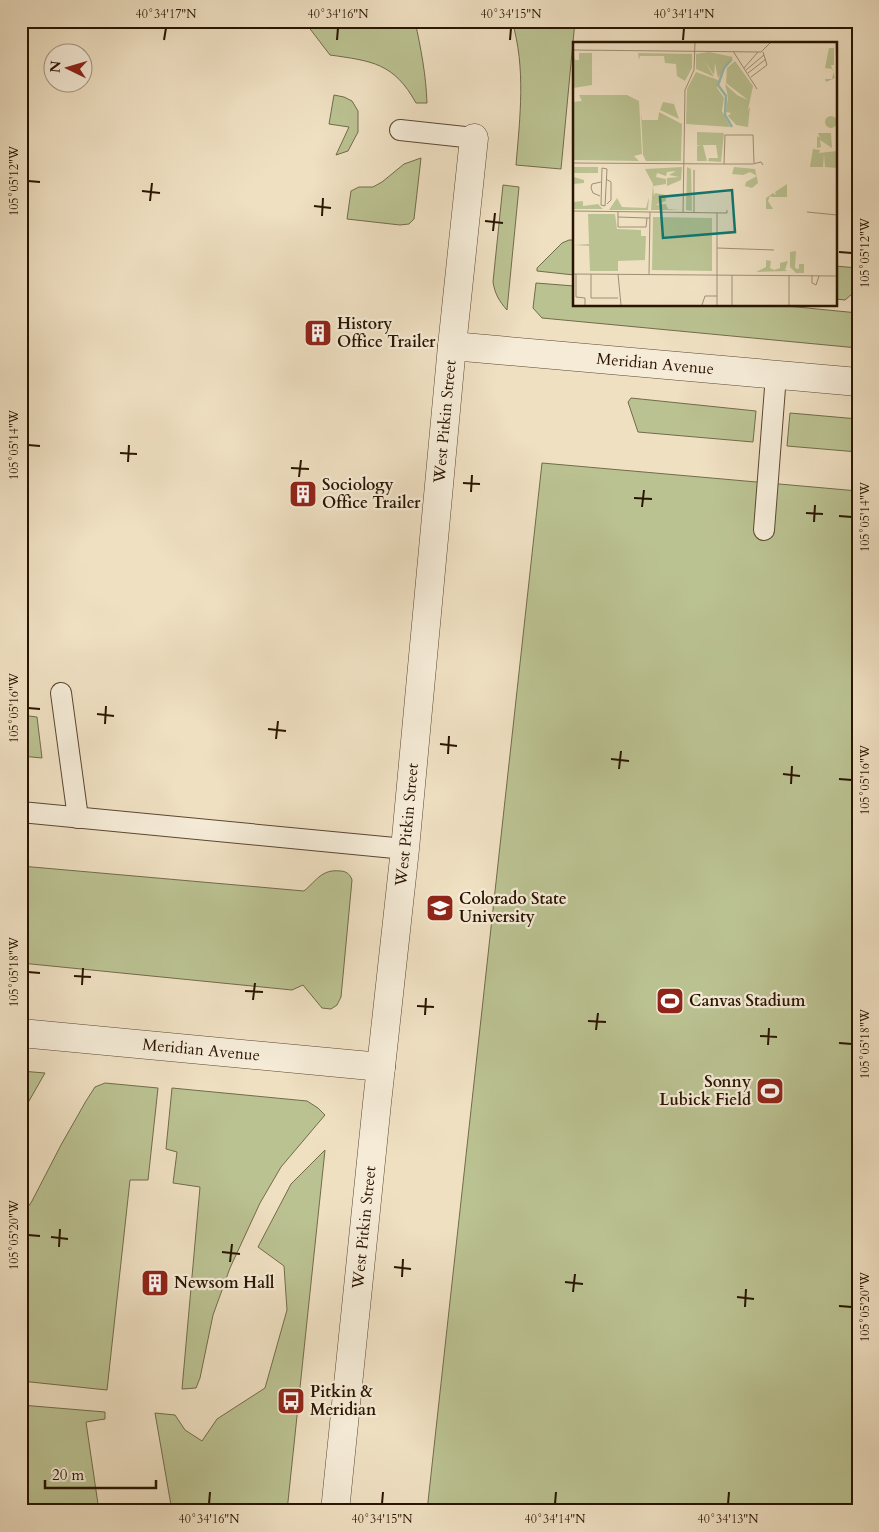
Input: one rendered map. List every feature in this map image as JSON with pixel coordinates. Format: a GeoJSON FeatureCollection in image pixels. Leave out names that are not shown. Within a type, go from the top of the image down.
{"type":"FeatureCollection","features":[{"type":"Feature","properties":{"kind":"street","name":"West Pitkin Street"},"geometry":{"type":"LineString","coordinates":[[335,1511],[405,849],[452,346],[474,138]]}},
{"type":"Feature","properties":{"kind":"street","name":"Meridian Avenue"},"geometry":{"type":"LineString","coordinates":[[452,346],[858,382]]}},
{"type":"Feature","properties":{"kind":"street","name":"Meridian Avenue"},"geometry":{"type":"LineString","coordinates":[[21,1033],[381,1068]]}},
{"type":"Feature","properties":{"kind":"lane"},"geometry":{"type":"LineString","coordinates":[[400,130],[474,138]]}},
{"type":"Feature","properties":{"kind":"lane"},"geometry":{"type":"LineString","coordinates":[[764,530],[776,375]]}},
{"type":"Feature","properties":{"kind":"lane"},"geometry":{"type":"LineString","coordinates":[[61,693],[78,818]]}},
{"type":"Feature","properties":{"kind":"lane"},"geometry":{"type":"LineString","coordinates":[[21,812],[405,849]]}},
{"type":"Feature","properties":{"kind":"green space"},"geometry":{"type":"Polygon","coordinates":[[[304,21],[415,21],[426,82],[427,103],[416,103],[399,79],[380,66],[358,59],[330,55],[304,21]]]}},
{"type":"Feature","properties":{"kind":"green space"},"geometry":{"type":"Polygon","coordinates":[[[512,21],[575,21],[561,169],[516,165],[521,93],[516,39],[512,21]]]}},
{"type":"Feature","properties":{"kind":"green space"},"geometry":{"type":"Polygon","coordinates":[[[334,95],[352,101],[358,111],[358,132],[348,151],[336,155],[349,127],[329,124],[334,95]]]}},
{"type":"Feature","properties":{"kind":"green space"},"geometry":{"type":"Polygon","coordinates":[[[421,158],[414,219],[409,224],[400,225],[347,219],[351,191],[359,187],[373,187],[404,164],[421,158]]]}},
{"type":"Feature","properties":{"kind":"green space"},"geometry":{"type":"Polygon","coordinates":[[[503,185],[519,187],[507,310],[498,297],[493,282],[503,185]]]}},
{"type":"Feature","properties":{"kind":"green space"},"geometry":{"type":"Polygon","coordinates":[[[573,240],[573,275],[537,271],[537,268],[562,243],[573,240]]]}},
{"type":"Feature","properties":{"kind":"green space"},"geometry":{"type":"Polygon","coordinates":[[[836,266],[858,268],[858,289],[845,300],[836,299],[836,266]]]}},
{"type":"Feature","properties":{"kind":"green space"},"geometry":{"type":"Polygon","coordinates":[[[536,283],[573,286],[573,306],[787,306],[858,313],[858,348],[542,318],[533,308],[536,283]]]}},
{"type":"Feature","properties":{"kind":"green space"},"geometry":{"type":"Polygon","coordinates":[[[631,398],[756,411],[753,442],[638,432],[628,402],[631,398]]]}},
{"type":"Feature","properties":{"kind":"green space"},"geometry":{"type":"Polygon","coordinates":[[[790,413],[858,419],[858,452],[787,446],[790,413]]]}},
{"type":"Feature","properties":{"kind":"green space","name":"Canvas Stadium"},"geometry":{"type":"Polygon","coordinates":[[[542,463],[858,491],[858,1511],[427,1511],[542,463]]]}},
{"type":"Feature","properties":{"kind":"green space"},"geometry":{"type":"Polygon","coordinates":[[[21,715],[37,717],[42,758],[21,756],[21,715]]]}},
{"type":"Feature","properties":{"kind":"green space"},"geometry":{"type":"Polygon","coordinates":[[[21,866],[304,891],[324,874],[334,871],[346,872],[352,880],[341,997],[337,1005],[331,1009],[322,1008],[303,985],[292,990],[21,963],[21,866]]]}},
{"type":"Feature","properties":{"kind":"green space"},"geometry":{"type":"Polygon","coordinates":[[[21,1071],[45,1073],[21,1115],[21,1071]]]}},
{"type":"Feature","properties":{"kind":"green space"},"geometry":{"type":"Polygon","coordinates":[[[105,1083],[158,1088],[148,1180],[130,1180],[107,1390],[21,1381],[21,1218],[86,1101],[95,1087],[105,1083]]]}},
{"type":"Feature","properties":{"kind":"green space"},"geometry":{"type":"Polygon","coordinates":[[[172,1088],[307,1101],[325,1115],[281,1167],[260,1203],[230,1268],[213,1315],[200,1378],[196,1388],[182,1389],[200,1187],[173,1183],[177,1152],[166,1149],[172,1088]]]}},
{"type":"Feature","properties":{"kind":"green space"},"geometry":{"type":"Polygon","coordinates":[[[325,1150],[287,1511],[172,1511],[155,1413],[175,1415],[185,1430],[202,1441],[217,1419],[265,1388],[287,1310],[284,1266],[258,1247],[291,1184],[325,1150]]]}},
{"type":"Feature","properties":{"kind":"green space"},"geometry":{"type":"Polygon","coordinates":[[[21,1405],[105,1412],[105,1419],[86,1422],[99,1511],[21,1511],[21,1405]]]}},
{"type":"Feature","properties":{"kind":"place","name":"History Office Trailer"},"geometry":{"type":"Point","coordinates":[318,333]}},
{"type":"Feature","properties":{"kind":"place","name":"Sociology Office Trailer"},"geometry":{"type":"Point","coordinates":[303,494]}},
{"type":"Feature","properties":{"kind":"place","name":"Colorado State University"},"geometry":{"type":"Point","coordinates":[440,908]}},
{"type":"Feature","properties":{"kind":"place","name":"Canvas Stadium"},"geometry":{"type":"Point","coordinates":[670,1001]}},
{"type":"Feature","properties":{"kind":"place","name":"Sonny Lubick Field"},"geometry":{"type":"Point","coordinates":[770,1091]}},
{"type":"Feature","properties":{"kind":"place","name":"Newsom Hall"},"geometry":{"type":"Point","coordinates":[155,1283]}},
{"type":"Feature","properties":{"kind":"place","name":"Pitkin & Meridian"},"geometry":{"type":"Point","coordinates":[291,1401]}}]}
